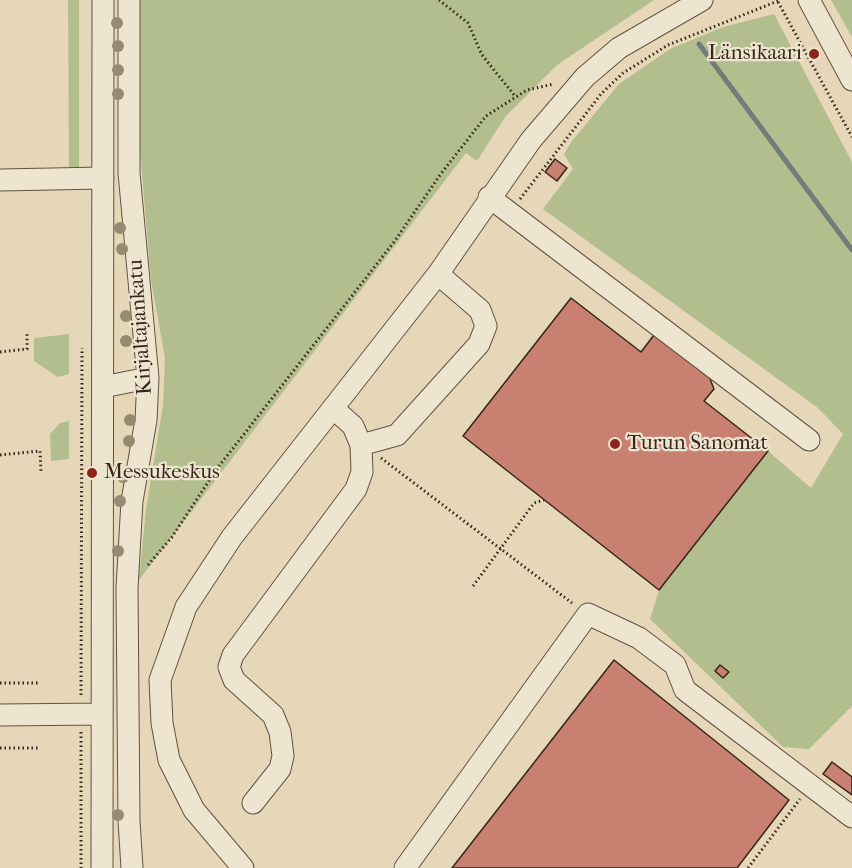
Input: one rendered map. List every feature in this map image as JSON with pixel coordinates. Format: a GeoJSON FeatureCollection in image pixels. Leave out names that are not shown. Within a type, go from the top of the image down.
{"type":"FeatureCollection","features":[{"type":"Feature","properties":{"kind":"street","name":"Kirjaltajankatu"},"geometry":{"type":"LineString","coordinates":[[102,868],[103,0]]}},
{"type":"Feature","properties":{"kind":"street","name":"Kirjaltajankatu"},"geometry":{"type":"LineString","coordinates":[[129,0],[129,183],[148,378],[146,420],[132,501],[127,588],[129,820],[132,868]]}},
{"type":"Feature","properties":{"kind":"street"},"geometry":{"type":"LineString","coordinates":[[243,868],[194,810],[169,760],[162,723],[160,680],[170,644],[186,607],[232,537],[438,274],[489,197],[531,140],[585,77],[627,43],[702,0]]}},
{"type":"Feature","properties":{"kind":"street"},"geometry":{"type":"LineString","coordinates":[[809,0],[852,80]]}},
{"type":"Feature","properties":{"kind":"street"},"geometry":{"type":"LineString","coordinates":[[0,180],[103,178]]}},
{"type":"Feature","properties":{"kind":"street"},"geometry":{"type":"LineString","coordinates":[[489,197],[809,440]]}},
{"type":"Feature","properties":{"kind":"street"},"geometry":{"type":"LineString","coordinates":[[361,445],[397,435],[479,344],[486,326],[480,310],[438,274]]}},
{"type":"Feature","properties":{"kind":"street"},"geometry":{"type":"LineString","coordinates":[[103,387],[148,378]]}},
{"type":"Feature","properties":{"kind":"street"},"geometry":{"type":"LineString","coordinates":[[253,803],[280,769],[283,756],[280,732],[273,715],[234,680],[229,667],[233,655],[356,489],[362,472],[361,445],[353,426],[334,409]]}},
{"type":"Feature","properties":{"kind":"street"},"geometry":{"type":"LineString","coordinates":[[405,868],[588,615],[639,638],[675,665],[686,690],[852,817]]}},
{"type":"Feature","properties":{"kind":"street"},"geometry":{"type":"LineString","coordinates":[[0,716],[102,714]]}},
{"type":"Feature","properties":{"kind":"path"},"geometry":{"type":"LineString","coordinates":[[439,0],[468,23],[482,56],[514,96]]}},
{"type":"Feature","properties":{"kind":"path"},"geometry":{"type":"LineString","coordinates":[[510,213],[551,156],[601,94],[623,73],[668,45],[777,1],[852,137]]}},
{"type":"Feature","properties":{"kind":"path"},"geometry":{"type":"LineString","coordinates":[[127,588],[172,537],[216,470],[394,242],[440,175],[486,116],[514,96],[527,90],[585,77]]}},
{"type":"Feature","properties":{"kind":"path"},"geometry":{"type":"LineString","coordinates":[[0,352],[27,349],[27,332]]}},
{"type":"Feature","properties":{"kind":"path"},"geometry":{"type":"LineString","coordinates":[[81,868],[82,340]]}},
{"type":"Feature","properties":{"kind":"path"},"geometry":{"type":"LineString","coordinates":[[361,445],[588,615]]}},
{"type":"Feature","properties":{"kind":"path"},"geometry":{"type":"LineString","coordinates":[[0,455],[40,451],[41,471]]}},
{"type":"Feature","properties":{"kind":"path"},"geometry":{"type":"LineString","coordinates":[[473,586],[534,503],[544,500]]}},
{"type":"Feature","properties":{"kind":"path"},"geometry":{"type":"LineString","coordinates":[[0,683],[40,683]]}},
{"type":"Feature","properties":{"kind":"path"},"geometry":{"type":"LineString","coordinates":[[0,748],[40,748]]}},
{"type":"Feature","properties":{"kind":"path"},"geometry":{"type":"LineString","coordinates":[[748,868],[811,786]]}},
{"type":"Feature","properties":{"kind":"green space"},"geometry":{"type":"Polygon","coordinates":[[[68,0],[79,0],[79,169],[69,170],[68,0]]]}},
{"type":"Feature","properties":{"kind":"green space"},"geometry":{"type":"Polygon","coordinates":[[[139,0],[654,0],[557,65],[505,117],[477,161],[466,153],[139,580],[146,509],[163,405],[165,358],[151,280],[139,139],[139,0]]]}},
{"type":"Feature","properties":{"kind":"green space"},"geometry":{"type":"Polygon","coordinates":[[[831,0],[852,0],[852,37],[831,0]]]}},
{"type":"Feature","properties":{"kind":"green space"},"geometry":{"type":"Polygon","coordinates":[[[774,14],[852,162],[852,706],[809,749],[783,747],[650,619],[659,590],[768,451],[811,488],[843,434],[818,408],[543,209],[573,169],[564,154],[619,84],[670,49],[723,27],[774,14]]]}},
{"type":"Feature","properties":{"kind":"green space"},"geometry":{"type":"Polygon","coordinates":[[[69,334],[69,374],[58,377],[34,361],[34,338],[69,334]]]}},
{"type":"Feature","properties":{"kind":"green space"},"geometry":{"type":"Polygon","coordinates":[[[69,421],[69,459],[51,461],[50,434],[60,423],[69,421]]]}},
{"type":"Feature","properties":{"kind":"building"},"geometry":{"type":"Polygon","coordinates":[[[555,159],[567,168],[557,181],[545,172],[555,159]]]}},
{"type":"Feature","properties":{"kind":"building","name":"Turun Sanomat"},"geometry":{"type":"Polygon","coordinates":[[[571,298],[641,352],[657,331],[706,369],[714,389],[704,401],[768,451],[659,590],[463,436],[571,298]]]}},
{"type":"Feature","properties":{"kind":"building"},"geometry":{"type":"Polygon","coordinates":[[[614,660],[789,800],[737,868],[452,868],[614,660]]]}},
{"type":"Feature","properties":{"kind":"building"},"geometry":{"type":"Polygon","coordinates":[[[720,665],[729,672],[723,678],[715,671],[720,665]]]}},
{"type":"Feature","properties":{"kind":"building"},"geometry":{"type":"Polygon","coordinates":[[[832,762],[852,777],[852,795],[823,774],[832,762]]]}},
{"type":"Feature","properties":{"kind":"waterway"},"geometry":{"type":"LineString","coordinates":[[699,44],[852,250]]}},
{"type":"Feature","properties":{"kind":"place","name":"Länsikaari"},"geometry":{"type":"Point","coordinates":[814,54]}},
{"type":"Feature","properties":{"kind":"place","name":"Turun Sanomat"},"geometry":{"type":"Point","coordinates":[615,444]}},
{"type":"Feature","properties":{"kind":"place","name":"Messukeskus"},"geometry":{"type":"Point","coordinates":[92,473]}}]}
